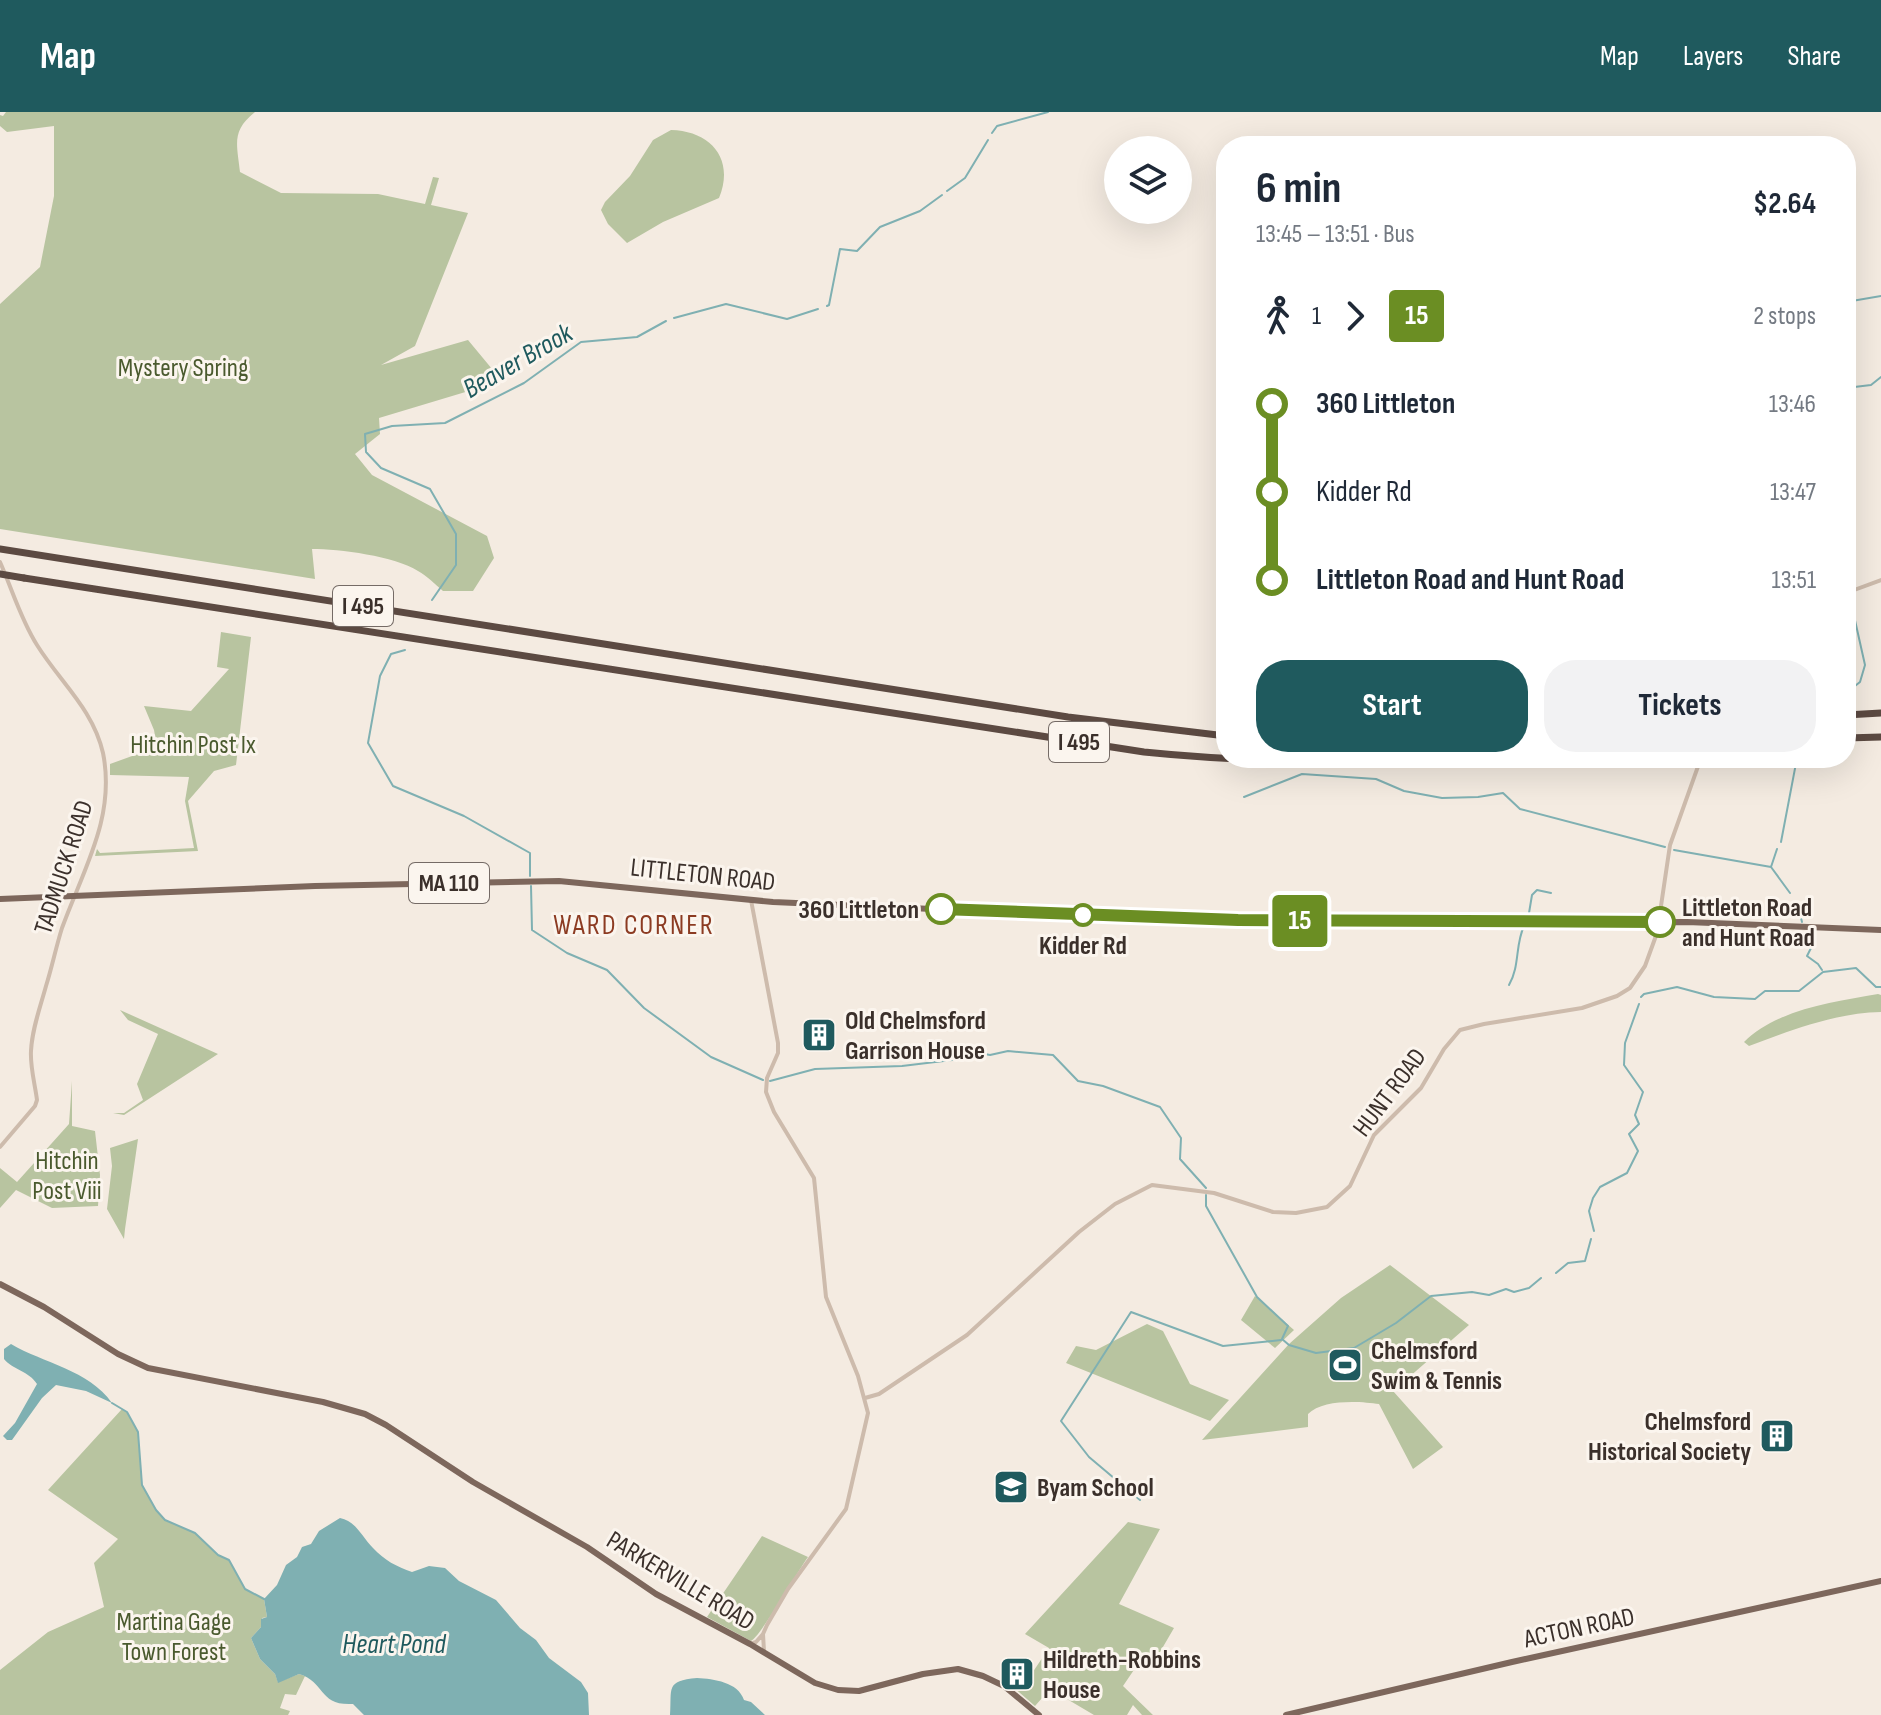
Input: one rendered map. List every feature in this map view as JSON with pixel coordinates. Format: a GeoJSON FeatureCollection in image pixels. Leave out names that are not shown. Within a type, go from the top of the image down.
{"type":"FeatureCollection","features":[{"type":"Feature","properties":{"kind":"highway","name":"I 495"},"geometry":{"type":"LineString","coordinates":[[0,549],[1068,717],[1216,735]]}},
{"type":"Feature","properties":{"kind":"highway","name":"I 495"},"geometry":{"type":"LineString","coordinates":[[0,574],[1144,752],[1216,758]]}},
{"type":"Feature","properties":{"kind":"highway"},"geometry":{"type":"LineString","coordinates":[[1856,714],[1881,713]]}},
{"type":"Feature","properties":{"kind":"highway"},"geometry":{"type":"LineString","coordinates":[[1856,738],[1881,737]]}},
{"type":"Feature","properties":{"kind":"main road","name":"LITTLETON ROAD"},"geometry":{"type":"LineString","coordinates":[[0,899],[559,881],[751,900],[1210,919],[1432,923],[1660,922],[1881,930]]}},
{"type":"Feature","properties":{"kind":"main road","name":"PARKERVILLE ROAD"},"geometry":{"type":"LineString","coordinates":[[0,1284],[138,1364],[164,1372],[345,1407],[376,1419],[473,1482],[598,1554],[656,1594],[750,1644],[803,1678],[847,1691],[958,1669],[1004,1686],[1039,1715]]}},
{"type":"Feature","properties":{"kind":"main road","name":"ACTON ROAD"},"geometry":{"type":"LineString","coordinates":[[1286,1715],[1881,1581]]}},
{"type":"Feature","properties":{"kind":"street","name":"TADMUCK ROAD"},"geometry":{"type":"LineString","coordinates":[[0,562],[34,640],[87,713],[103,756],[106,792],[104,817],[57,946],[32,1042],[31,1059],[37,1100],[0,1147]]}},
{"type":"Feature","properties":{"kind":"street"},"geometry":{"type":"LineString","coordinates":[[1856,589],[1881,580]]}},
{"type":"Feature","properties":{"kind":"street","name":"HUNT ROAD"},"geometry":{"type":"LineString","coordinates":[[865,1398],[879,1394],[967,1335],[1096,1217],[1144,1187],[1157,1185],[1214,1193],[1273,1212],[1296,1213],[1327,1207],[1350,1186],[1374,1135],[1421,1088],[1444,1049],[1460,1030],[1582,1008],[1625,992],[1645,966],[1660,922],[1670,845],[1697,768]]}},
{"type":"Feature","properties":{"kind":"street"},"geometry":{"type":"LineString","coordinates":[[750,1644],[763,1634],[788,1589],[846,1509],[868,1413],[826,1297],[814,1178],[774,1112],[766,1092],[767,1078],[779,1048],[751,900]]}},
{"type":"Feature","properties":{"kind":"street","name":"HUNT ROAD"},"geometry":{"type":"LineString","coordinates":[[868,1413],[879,1394]]}},
{"type":"Feature","properties":{"kind":"street"},"geometry":{"type":"LineString","coordinates":[[763,1634],[764,1653]]}},
{"type":"Feature","properties":{"kind":"green space","name":"Mystery Spring"},"geometry":{"type":"Polygon","coordinates":[[[6,112],[255,112],[242,125],[237,139],[240,172],[281,193],[378,194],[425,204],[433,177],[439,178],[431,205],[468,213],[415,346],[381,365],[468,340],[502,381],[379,418],[380,434],[355,454],[372,475],[487,536],[494,558],[473,591],[443,591],[425,575],[408,566],[351,552],[312,549],[315,579],[0,529],[0,304],[40,267],[54,196],[54,126],[7,132],[0,126],[0,115],[6,112]]]}},
{"type":"Feature","properties":{"kind":"green space"},"geometry":{"type":"Polygon","coordinates":[[[671,130],[698,136],[716,150],[724,171],[719,198],[663,222],[627,243],[608,224],[601,210],[630,176],[653,140],[671,130]]]}},
{"type":"Feature","properties":{"kind":"green space","name":"Hitchin Post Ix"},"geometry":{"type":"Polygon","coordinates":[[[221,632],[251,637],[236,765],[214,771],[188,801],[198,851],[95,856],[97,849],[100,853],[194,848],[185,801],[189,777],[110,775],[110,764],[157,747],[144,706],[191,711],[229,669],[217,667],[221,632]]]}},
{"type":"Feature","properties":{"kind":"green space"},"geometry":{"type":"Polygon","coordinates":[[[1881,995],[1881,1012],[1830,1019],[1749,1046],[1744,1042],[1789,1014],[1881,995]]]}},
{"type":"Feature","properties":{"kind":"green space","name":"Hitchin Post Viii"},"geometry":{"type":"Polygon","coordinates":[[[120,1010],[218,1054],[124,1115],[113,1113],[124,1113],[143,1100],[137,1084],[158,1034],[128,1020],[120,1010]]]}},
{"type":"Feature","properties":{"kind":"green space","name":"Hitchin Post Viii"},"geometry":{"type":"Polygon","coordinates":[[[72,1081],[72,1126],[95,1131],[100,1175],[98,1206],[52,1208],[16,1190],[0,1208],[0,1168],[17,1182],[69,1124],[72,1081]]]}},
{"type":"Feature","properties":{"kind":"green space","name":"Hitchin Post Viii"},"geometry":{"type":"Polygon","coordinates":[[[138,1139],[124,1239],[107,1209],[112,1166],[110,1148],[138,1139]]]}},
{"type":"Feature","properties":{"kind":"green space","name":"Chelmsford Swim & Tennis"},"geometry":{"type":"Polygon","coordinates":[[[1390,1265],[1469,1325],[1393,1391],[1443,1447],[1413,1469],[1379,1404],[1352,1402],[1332,1403],[1314,1409],[1308,1414],[1308,1427],[1202,1440],[1289,1344],[1341,1298],[1390,1265]]]}},
{"type":"Feature","properties":{"kind":"green space"},"geometry":{"type":"Polygon","coordinates":[[[1255,1296],[1294,1330],[1275,1348],[1241,1320],[1255,1296]]]}},
{"type":"Feature","properties":{"kind":"green space"},"geometry":{"type":"Polygon","coordinates":[[[1147,1324],[1163,1331],[1190,1384],[1229,1400],[1210,1421],[1066,1363],[1076,1346],[1096,1350],[1147,1324]]]}},
{"type":"Feature","properties":{"kind":"green space","name":"Martina Gage Town Forest"},"geometry":{"type":"Polygon","coordinates":[[[122,1409],[138,1432],[142,1484],[156,1510],[165,1520],[195,1533],[218,1555],[229,1560],[245,1589],[264,1599],[267,1617],[262,1618],[261,1627],[251,1638],[260,1659],[275,1674],[278,1682],[299,1674],[305,1676],[296,1695],[285,1694],[280,1708],[290,1711],[288,1715],[0,1715],[0,1670],[48,1632],[104,1607],[94,1563],[118,1539],[48,1490],[122,1409]]]}},
{"type":"Feature","properties":{"kind":"green space"},"geometry":{"type":"Polygon","coordinates":[[[1128,1522],[1160,1529],[1119,1604],[1174,1628],[1153,1664],[1142,1658],[1123,1686],[1153,1715],[1142,1715],[1133,1705],[1127,1715],[1094,1715],[1050,1689],[1035,1706],[1013,1687],[1017,1683],[1024,1685],[1049,1648],[1025,1634],[1128,1522]]]}},
{"type":"Feature","properties":{"kind":"green space"},"geometry":{"type":"Polygon","coordinates":[[[762,1536],[808,1557],[751,1641],[707,1617],[762,1536]]]}},
{"type":"Feature","properties":{"kind":"water"},"geometry":{"type":"Polygon","coordinates":[[[11,1344],[78,1375],[112,1403],[86,1391],[56,1385],[42,1398],[12,1440],[7,1440],[3,1436],[15,1423],[37,1384],[4,1359],[4,1349],[11,1344]]]}},
{"type":"Feature","properties":{"kind":"water","name":"Heart Pond"},"geometry":{"type":"Polygon","coordinates":[[[340,1518],[355,1526],[386,1560],[412,1572],[429,1566],[445,1568],[459,1581],[496,1600],[520,1628],[536,1640],[549,1658],[581,1682],[588,1693],[589,1715],[364,1715],[353,1704],[334,1701],[314,1682],[299,1674],[278,1683],[275,1674],[260,1659],[251,1638],[261,1627],[261,1619],[267,1617],[264,1599],[302,1547],[311,1544],[319,1531],[340,1518]]]}},
{"type":"Feature","properties":{"kind":"water"},"geometry":{"type":"Polygon","coordinates":[[[697,1678],[731,1685],[744,1700],[751,1702],[765,1715],[670,1715],[672,1688],[680,1681],[697,1678]]]}},
{"type":"Feature","properties":{"kind":"waterway","name":"Beaver Brook"},"geometry":{"type":"LineString","coordinates":[[992,133],[997,126],[1048,112]]}},
{"type":"Feature","properties":{"kind":"waterway","name":"Beaver Brook"},"geometry":{"type":"LineString","coordinates":[[947,191],[965,178],[988,140]]}},
{"type":"Feature","properties":{"kind":"waterway","name":"Beaver Brook"},"geometry":{"type":"LineString","coordinates":[[827,306],[840,249],[857,251],[880,227],[920,211],[942,195]]}},
{"type":"Feature","properties":{"kind":"waterway"},"geometry":{"type":"LineString","coordinates":[[1856,300],[1881,296]]}},
{"type":"Feature","properties":{"kind":"waterway","name":"Beaver Brook"},"geometry":{"type":"LineString","coordinates":[[674,318],[726,304],[787,319],[818,309]]}},
{"type":"Feature","properties":{"kind":"waterway","name":"Beaver Brook"},"geometry":{"type":"LineString","coordinates":[[432,600],[456,565],[456,534],[430,489],[381,468],[366,452],[365,434],[392,426],[445,423],[524,383],[581,342],[637,337],[666,321]]}},
{"type":"Feature","properties":{"kind":"waterway"},"geometry":{"type":"LineString","coordinates":[[1856,387],[1871,385],[1881,377]]}},
{"type":"Feature","properties":{"kind":"waterway"},"geometry":{"type":"LineString","coordinates":[[1856,625],[1865,665],[1856,685]]}},
{"type":"Feature","properties":{"kind":"waterway","name":"Beaver Brook"},"geometry":{"type":"LineString","coordinates":[[405,650],[391,654],[380,676],[368,743],[393,786],[464,816],[530,853],[530,876]]}},
{"type":"Feature","properties":{"kind":"waterway"},"geometry":{"type":"LineString","coordinates":[[1781,842],[1795,768]]}},
{"type":"Feature","properties":{"kind":"waterway"},"geometry":{"type":"LineString","coordinates":[[1244,797],[1302,774],[1376,779],[1404,791],[1442,798],[1503,793],[1520,809],[1665,847]]}},
{"type":"Feature","properties":{"kind":"waterway"},"geometry":{"type":"LineString","coordinates":[[1777,849],[1771,867],[1790,893]]}},
{"type":"Feature","properties":{"kind":"waterway"},"geometry":{"type":"LineString","coordinates":[[1674,850],[1771,867]]}},
{"type":"Feature","properties":{"kind":"waterway","name":"Beaver Brook"},"geometry":{"type":"LineString","coordinates":[[531,886],[532,930],[567,953],[607,970],[644,1008],[711,1057],[763,1080]]}},
{"type":"Feature","properties":{"kind":"waterway"},"geometry":{"type":"LineString","coordinates":[[1528,919],[1532,895],[1537,890],[1551,893]]}},
{"type":"Feature","properties":{"kind":"waterway"},"geometry":{"type":"LineString","coordinates":[[1798,906],[1802,922]]}},
{"type":"Feature","properties":{"kind":"waterway"},"geometry":{"type":"LineString","coordinates":[[1509,985],[1524,926]]}},
{"type":"Feature","properties":{"kind":"waterway"},"geometry":{"type":"LineString","coordinates":[[1804,933],[1811,948],[1807,956],[1822,970]]}},
{"type":"Feature","properties":{"kind":"waterway","name":"Beaver Brook"},"geometry":{"type":"LineString","coordinates":[[1641,997],[1677,987],[1714,997],[1755,999],[1765,991],[1799,991],[1823,972],[1856,968],[1876,987],[1881,987]]}},
{"type":"Feature","properties":{"kind":"waterway","name":"Beaver Brook"},"geometry":{"type":"LineString","coordinates":[[1594,1231],[1589,1211],[1593,1198],[1600,1187],[1627,1173],[1638,1151],[1629,1134],[1639,1124],[1635,1115],[1643,1092],[1624,1065],[1625,1043],[1639,1004]]}},
{"type":"Feature","properties":{"kind":"waterway","name":"Beaver Brook"},"geometry":{"type":"LineString","coordinates":[[770,1081],[815,1069],[902,1066],[952,1060],[975,1052],[990,1055],[1008,1051],[1053,1055],[1078,1081],[1103,1086],[1160,1107],[1181,1138],[1180,1159],[1206,1188]]}},
{"type":"Feature","properties":{"kind":"waterway","name":"Beaver Brook"},"geometry":{"type":"LineString","coordinates":[[1206,1195],[1206,1206],[1257,1297],[1288,1326],[1282,1339],[1289,1345],[1316,1353],[1354,1348],[1396,1323],[1431,1296],[1472,1292],[1489,1295],[1506,1289],[1514,1292],[1529,1288],[1541,1278]]}},
{"type":"Feature","properties":{"kind":"waterway","name":"Beaver Brook"},"geometry":{"type":"LineString","coordinates":[[1556,1273],[1568,1263],[1585,1261],[1591,1239]]}},
{"type":"Feature","properties":{"kind":"waterway"},"geometry":{"type":"LineString","coordinates":[[1140,1500],[1089,1457],[1061,1421],[1131,1312],[1223,1346],[1281,1340]]}},
{"type":"Feature","properties":{"kind":"waterway"},"geometry":{"type":"LineString","coordinates":[[112,1403],[127,1412],[138,1432],[142,1485],[156,1510],[165,1520],[195,1533],[218,1555],[229,1560],[245,1589],[264,1599]]}},
{"type":"Feature","properties":{"kind":"bus line","name":"15"},"geometry":{"type":"LineString","coordinates":[[941,909],[1238,920],[1660,922]]}},
{"type":"Feature","properties":{"kind":"place","name":"360 Littleton"},"geometry":{"type":"Point","coordinates":[941,909]}},
{"type":"Feature","properties":{"kind":"place","name":"Kidder Rd"},"geometry":{"type":"Point","coordinates":[1083,915]}},
{"type":"Feature","properties":{"kind":"place","name":"Littleton Road and Hunt Road"},"geometry":{"type":"Point","coordinates":[1660,922]}},
{"type":"Feature","properties":{"kind":"place","name":"Old Chelmsford Garrison House"},"geometry":{"type":"Point","coordinates":[819,1035]}},
{"type":"Feature","properties":{"kind":"place","name":"Chelmsford Swim & Tennis"},"geometry":{"type":"Point","coordinates":[1345,1365]}},
{"type":"Feature","properties":{"kind":"place","name":"Chelmsford Historical Society"},"geometry":{"type":"Point","coordinates":[1777,1436]}},
{"type":"Feature","properties":{"kind":"place","name":"Byam School"},"geometry":{"type":"Point","coordinates":[1011,1487]}},
{"type":"Feature","properties":{"kind":"place","name":"Hildreth-Robbins House"},"geometry":{"type":"Point","coordinates":[1017,1674]}},
{"type":"Feature","properties":{"kind":"district","name":"WARD CORNER"},"geometry":{"type":"Point","coordinates":[634,924]}}]}
